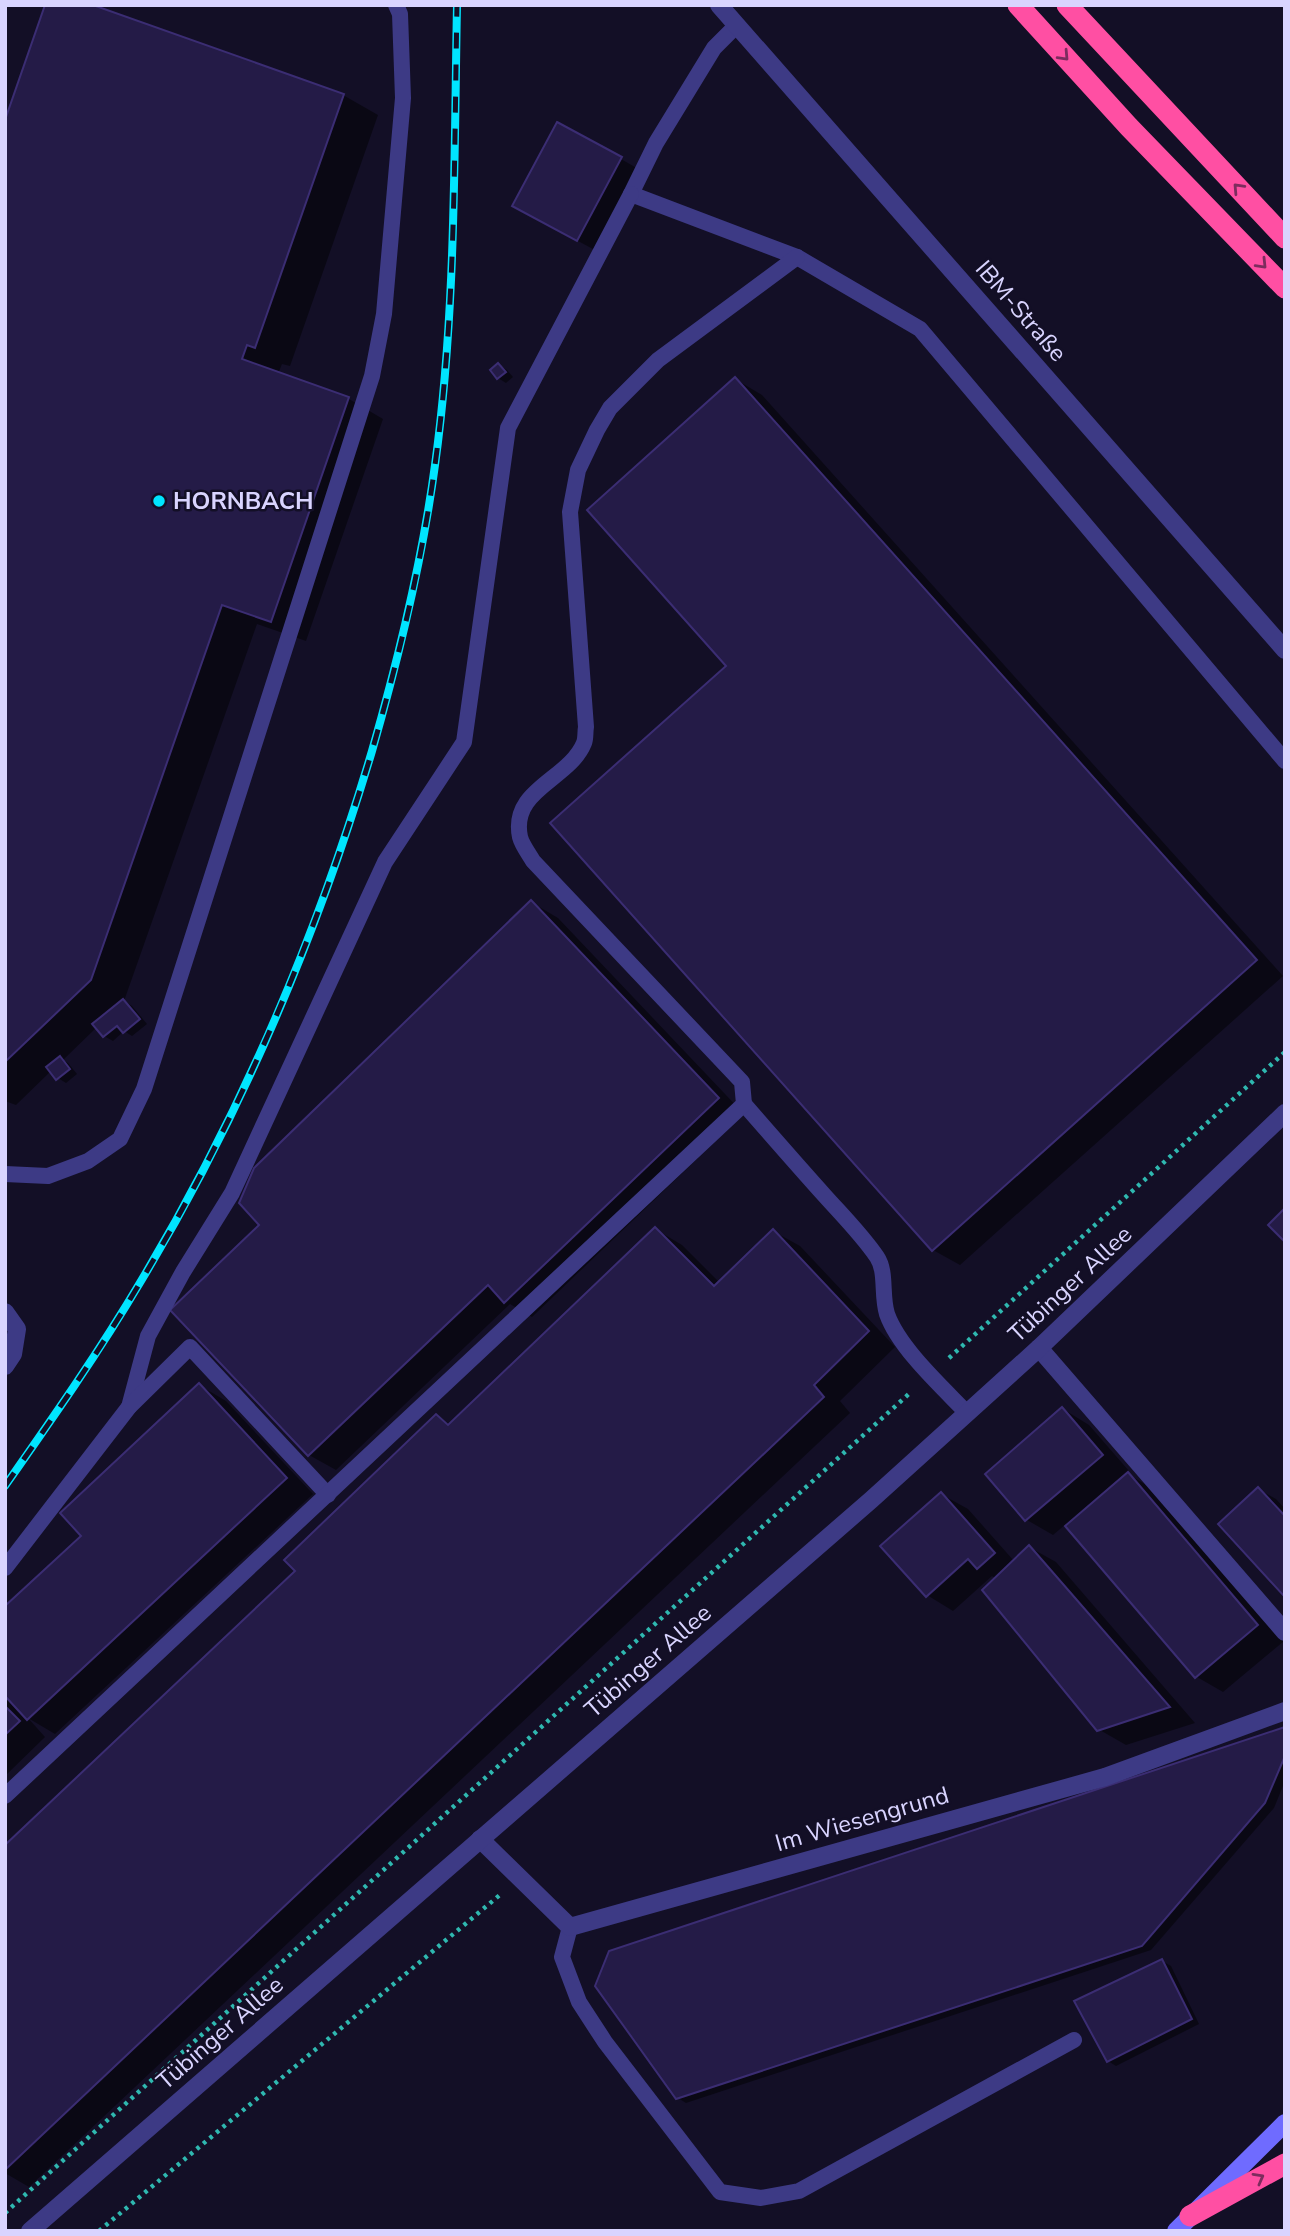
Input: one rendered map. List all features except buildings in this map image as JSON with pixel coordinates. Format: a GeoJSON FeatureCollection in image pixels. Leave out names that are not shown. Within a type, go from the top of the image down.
{"type":"FeatureCollection","features":[{"type":"Feature","properties":{"kind":"highway"},"geometry":{"type":"LineString","coordinates":[[1018,5],[1129,127],[1285,288]]}},
{"type":"Feature","properties":{"kind":"highway"},"geometry":{"type":"LineString","coordinates":[[1067,5],[1285,238]]}},
{"type":"Feature","properties":{"kind":"highway"},"geometry":{"type":"LineString","coordinates":[[1183,2224],[1285,2164]]}},
{"type":"Feature","properties":{"kind":"main road"},"geometry":{"type":"LineString","coordinates":[[1183,2224],[1285,2123]]}},
{"type":"Feature","properties":{"kind":"street","name":"IBM-Straße"},"geometry":{"type":"LineString","coordinates":[[719,5],[1285,650]]}},
{"type":"Feature","properties":{"kind":"street","name":"Tübinger Allee"},"geometry":{"type":"LineString","coordinates":[[30,2231],[860,1509],[1039,1348],[1285,1113]]}},
{"type":"Feature","properties":{"kind":"street"},"geometry":{"type":"LineString","coordinates":[[5,1312],[17,1329],[13,1354],[5,1366]]}},
{"type":"Feature","properties":{"kind":"street"},"geometry":{"type":"LineString","coordinates":[[1039,1348],[1285,1632]]}},
{"type":"Feature","properties":{"kind":"street","name":"Im Wiesengrund"},"geometry":{"type":"LineString","coordinates":[[570,1927],[1105,1777],[1285,1711]]}},
{"type":"Feature","properties":{"kind":"street"},"geometry":{"type":"LineString","coordinates":[[480,1839],[570,1927]]}},
{"type":"Feature","properties":{"kind":"lane"},"geometry":{"type":"LineString","coordinates":[[5,1174],[48,1176],[88,1161],[120,1139],[144,1089],[372,376],[384,314],[402,98],[401,14],[396,5]]}},
{"type":"Feature","properties":{"kind":"lane"},"geometry":{"type":"LineString","coordinates":[[129,1407],[148,1336],[183,1272],[232,1193],[386,862],[464,742],[508,428],[656,144],[714,48],[737,25]]}},
{"type":"Feature","properties":{"kind":"lane"},"geometry":{"type":"LineString","coordinates":[[631,194],[797,257],[920,329],[1285,761]]}},
{"type":"Feature","properties":{"kind":"lane"},"geometry":{"type":"LineString","coordinates":[[797,257],[658,360],[610,408],[597,430],[578,470],[570,512],[585,741],[576,755],[525,802],[519,816],[520,838],[533,861],[742,1082],[744,1104],[858,1233],[882,1266],[882,1289],[888,1314],[899,1338],[967,1413]]}},
{"type":"Feature","properties":{"kind":"lane"},"geometry":{"type":"LineString","coordinates":[[5,1796],[744,1104]]}},
{"type":"Feature","properties":{"kind":"lane"},"geometry":{"type":"LineString","coordinates":[[5,1568],[129,1407],[190,1347],[328,1495]]}},
{"type":"Feature","properties":{"kind":"lane"},"geometry":{"type":"LineString","coordinates":[[570,1927],[562,1957],[579,2002],[605,2042],[720,2192],[761,2198],[799,2191],[1074,2040]]}},
{"type":"Feature","properties":{"kind":"path"},"geometry":{"type":"LineString","coordinates":[[5,2213],[1285,1052]]}},
{"type":"Feature","properties":{"kind":"path"},"geometry":{"type":"LineString","coordinates":[[99,2231],[520,1878]]}},
{"type":"Feature","properties":{"kind":"railway"},"geometry":{"type":"LineString","coordinates":[[5,1486],[125,1307],[211,1155],[243,1090],[301,956],[327,889],[372,751],[416,573],[430,501],[442,408],[453,235],[457,5]]}},
{"type":"Feature","properties":{"kind":"place","name":"HORNBACH"},"geometry":{"type":"Point","coordinates":[159,501]}}]}
